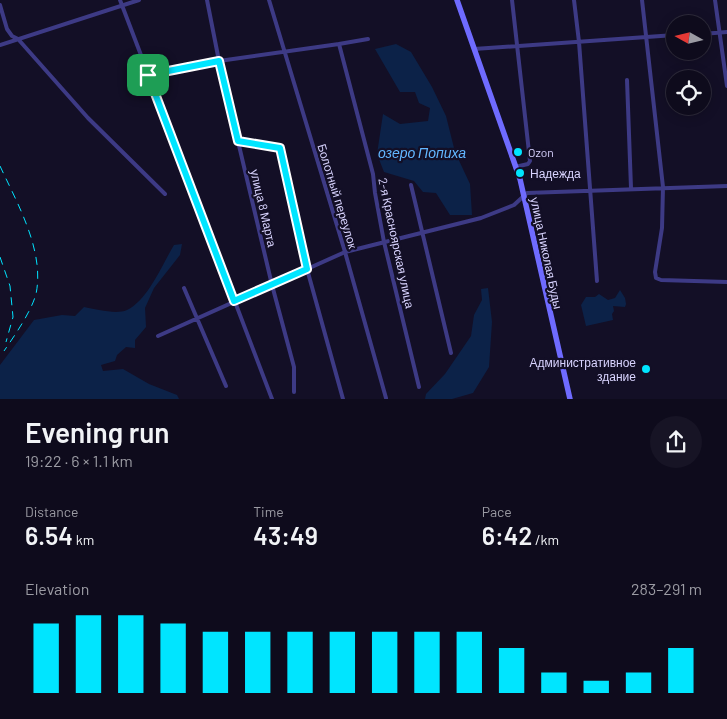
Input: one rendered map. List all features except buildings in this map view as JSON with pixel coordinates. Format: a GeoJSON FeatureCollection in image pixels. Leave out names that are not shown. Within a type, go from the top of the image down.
{"type":"FeatureCollection","features":[{"type":"Feature","properties":{"kind":"street"},"geometry":{"type":"LineString","coordinates":[[120,0],[272,399]]}},
{"type":"Feature","properties":{"kind":"street"},"geometry":{"type":"LineString","coordinates":[[0,45],[139,0]]}},
{"type":"Feature","properties":{"kind":"street","name":"улица 8 Марта"},"geometry":{"type":"LineString","coordinates":[[207,0],[219,61],[272,285],[294,366],[294,392]]}},
{"type":"Feature","properties":{"kind":"street","name":"Болотный переулок"},"geometry":{"type":"LineString","coordinates":[[269,0],[345,252],[386,398]]}},
{"type":"Feature","properties":{"kind":"street","name":"улица Николая Буды"},"geometry":{"type":"LineString","coordinates":[[458,0],[524,195],[570,399]]}},
{"type":"Feature","properties":{"kind":"street"},"geometry":{"type":"LineString","coordinates":[[512,0],[530,161],[528,164],[515,167]]}},
{"type":"Feature","properties":{"kind":"street"},"geometry":{"type":"LineString","coordinates":[[574,0],[579,42],[597,281]]}},
{"type":"Feature","properties":{"kind":"street"},"geometry":{"type":"LineString","coordinates":[[642,0],[664,187],[662,228],[655,272],[656,278],[661,280],[727,282]]}},
{"type":"Feature","properties":{"kind":"street"},"geometry":{"type":"LineString","coordinates":[[715,0],[721,32],[727,86]]}},
{"type":"Feature","properties":{"kind":"street"},"geometry":{"type":"LineString","coordinates":[[0,5],[7,29],[12,36],[18,39],[88,118],[165,194]]}},
{"type":"Feature","properties":{"kind":"street"},"geometry":{"type":"LineString","coordinates":[[711,33],[727,32]]}},
{"type":"Feature","properties":{"kind":"street"},"geometry":{"type":"LineString","coordinates":[[474,49],[666,36]]}},
{"type":"Feature","properties":{"kind":"street"},"geometry":{"type":"LineString","coordinates":[[148,75],[219,61],[340,44],[368,38]]}},
{"type":"Feature","properties":{"kind":"street","name":"2-я Красноярская улица"},"geometry":{"type":"LineString","coordinates":[[340,44],[373,174],[384,242],[419,387]]}},
{"type":"Feature","properties":{"kind":"street"},"geometry":{"type":"LineString","coordinates":[[627,80],[631,188]]}},
{"type":"Feature","properties":{"kind":"street"},"geometry":{"type":"LineString","coordinates":[[238,141],[280,148],[307,269],[343,399]]}},
{"type":"Feature","properties":{"kind":"street"},"geometry":{"type":"LineString","coordinates":[[410,185],[451,353]]}},
{"type":"Feature","properties":{"kind":"street"},"geometry":{"type":"LineString","coordinates":[[158,336],[345,252],[481,218],[514,205],[524,195],[532,192],[727,186]]}},
{"type":"Feature","properties":{"kind":"street"},"geometry":{"type":"LineString","coordinates":[[184,288],[226,386]]}},
{"type":"Feature","properties":{"kind":"water","name":"озеро Попиха"},"geometry":{"type":"Polygon","coordinates":[[[396,44],[411,52],[432,87],[446,116],[455,152],[470,184],[472,215],[450,215],[436,193],[423,192],[414,181],[384,172],[377,154],[383,114],[400,124],[428,121],[430,108],[419,103],[415,92],[400,92],[375,49],[396,44]]]}},
{"type":"Feature","properties":{"kind":"water"},"geometry":{"type":"Polygon","coordinates":[[[182,244],[180,255],[154,288],[145,308],[146,327],[135,340],[135,348],[126,347],[117,355],[115,361],[101,365],[103,371],[123,369],[149,384],[177,395],[179,399],[0,399],[0,365],[34,320],[62,315],[75,316],[84,307],[112,312],[127,310],[135,305],[148,290],[174,245],[182,244]]]}},
{"type":"Feature","properties":{"kind":"water"},"geometry":{"type":"Polygon","coordinates":[[[488,288],[492,322],[489,367],[473,393],[452,399],[425,399],[426,394],[445,374],[471,336],[474,315],[482,300],[481,289],[488,288]]]}},
{"type":"Feature","properties":{"kind":"water"},"geometry":{"type":"Polygon","coordinates":[[[620,290],[626,304],[625,307],[613,306],[613,320],[586,326],[581,305],[586,297],[595,297],[599,294],[608,300],[615,298],[620,290]]]}},
{"type":"Feature","properties":{"kind":"railway"},"geometry":{"type":"LineString","coordinates":[[0,166],[28,228],[37,261],[38,278],[36,294],[30,308],[4,351]]}},
{"type":"Feature","properties":{"kind":"railway"},"geometry":{"type":"LineString","coordinates":[[0,257],[10,286],[13,317],[6,342]]}},
{"type":"Feature","properties":{"kind":"place","name":"Ozon"},"geometry":{"type":"Point","coordinates":[518,152]}},
{"type":"Feature","properties":{"kind":"place","name":"Надежда"},"geometry":{"type":"Point","coordinates":[520,173]}},
{"type":"Feature","properties":{"kind":"place","name":"Административное здание"},"geometry":{"type":"Point","coordinates":[646,369]}},
{"type":"Feature","properties":{"kind":"route"},"geometry":{"type":"LineString","coordinates":[[219,61],[238,141],[280,148],[307,269],[234,301],[148,75],[219,61]]}}]}
